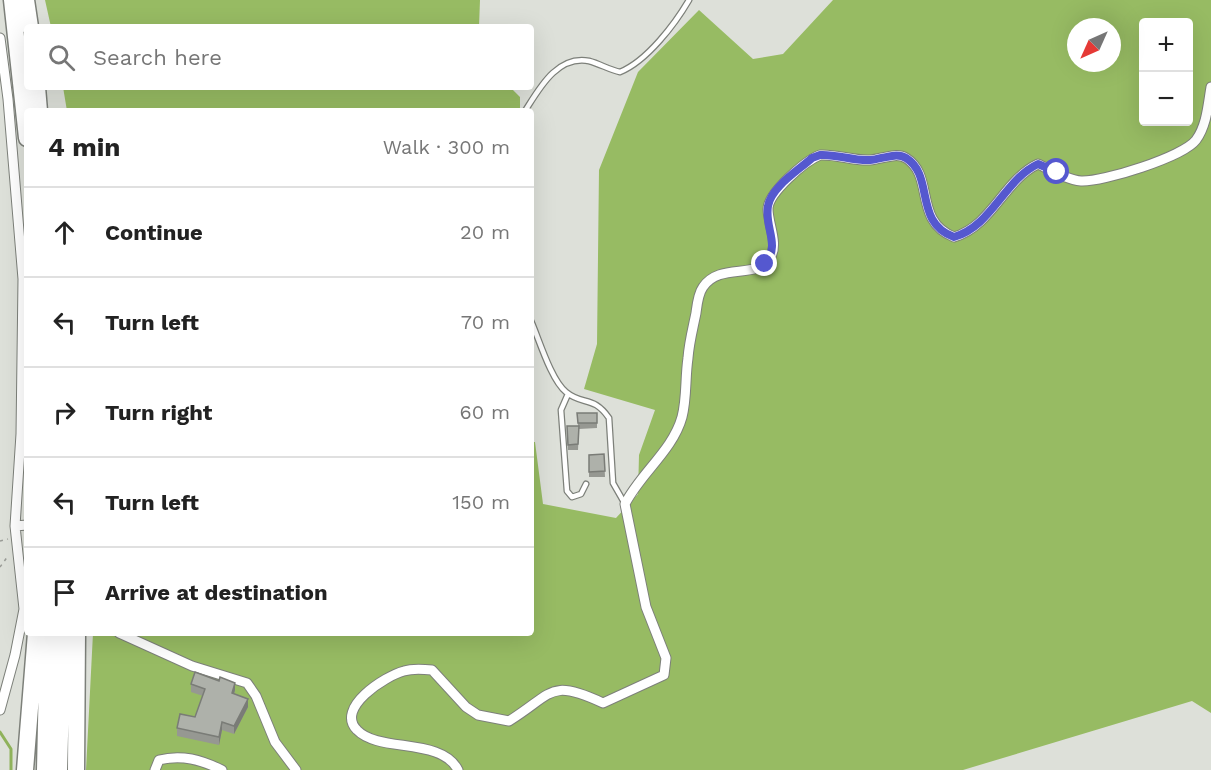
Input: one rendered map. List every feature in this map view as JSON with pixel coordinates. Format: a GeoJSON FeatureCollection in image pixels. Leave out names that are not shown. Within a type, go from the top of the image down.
{"type":"FeatureCollection","features":[{"type":"Feature","properties":{"kind":"highway"},"geometry":{"type":"LineString","coordinates":[[12,0],[24,110]]}},
{"type":"Feature","properties":{"kind":"highway"},"geometry":{"type":"LineString","coordinates":[[26,0],[30,24]]}},
{"type":"Feature","properties":{"kind":"highway"},"geometry":{"type":"LineString","coordinates":[[37,90],[39,108]]}},
{"type":"Feature","properties":{"kind":"highway"},"geometry":{"type":"LineString","coordinates":[[25,770],[36,636]]}},
{"type":"Feature","properties":{"kind":"highway"},"geometry":{"type":"LineString","coordinates":[[45,770],[48,636]]}},
{"type":"Feature","properties":{"kind":"highway"},"geometry":{"type":"LineString","coordinates":[[59,770],[63,636]]}},
{"type":"Feature","properties":{"kind":"highway"},"geometry":{"type":"LineString","coordinates":[[76,770],[77,636]]}},
{"type":"Feature","properties":{"kind":"street"},"geometry":{"type":"LineString","coordinates":[[0,39],[8,99],[23,279],[21,526],[24,609],[15,655],[0,710]]}},
{"type":"Feature","properties":{"kind":"street"},"geometry":{"type":"LineString","coordinates":[[456,769],[445,755],[395,744],[358,731],[351,721],[351,710],[356,702],[380,684],[404,671],[432,670],[466,707],[478,715],[509,721],[542,696],[561,688],[574,689],[603,703],[664,675],[666,658],[646,607],[626,504],[632,490],[673,437],[682,419],[688,359],[700,290],[708,280],[719,274],[756,268],[765,264],[771,256],[773,245],[768,206],[773,194],[812,158],[832,154],[870,160],[900,155],[909,159],[920,179],[930,217],[937,228],[954,237],[966,234],[977,225],[1025,170],[1038,164],[1079,181],[1092,180],[1163,161],[1188,149],[1204,126],[1211,87]]}},
{"type":"Feature","properties":{"kind":"street"},"geometry":{"type":"LineString","coordinates":[[126,636],[192,666],[247,683],[256,696],[276,742],[296,770]]}},
{"type":"Feature","properties":{"kind":"street"},"geometry":{"type":"LineString","coordinates":[[155,770],[159,760],[173,756],[202,761],[222,770]]}},
{"type":"Feature","properties":{"kind":"lane"},"geometry":{"type":"LineString","coordinates":[[527,108],[541,86],[553,72],[563,65],[588,61],[620,72],[628,69],[670,28],[689,0]]}},
{"type":"Feature","properties":{"kind":"lane"},"geometry":{"type":"LineString","coordinates":[[534,328],[561,387],[568,394],[593,401],[609,417],[613,483],[626,504]]}},
{"type":"Feature","properties":{"kind":"lane"},"geometry":{"type":"LineString","coordinates":[[568,394],[561,410],[567,491],[572,497],[581,494],[586,484]]}},
{"type":"Feature","properties":{"kind":"green space"},"geometry":{"type":"Polygon","coordinates":[[[45,0],[480,0],[479,24],[50,24],[45,0]]]}},
{"type":"Feature","properties":{"kind":"green space"},"geometry":{"type":"Polygon","coordinates":[[[833,0],[1211,0],[1211,713],[1192,701],[963,770],[86,770],[93,636],[534,636],[534,442],[543,504],[616,518],[638,494],[639,455],[655,410],[584,389],[597,344],[599,170],[638,72],[699,10],[753,59],[783,54],[833,0]]]}},
{"type":"Feature","properties":{"kind":"green space"},"geometry":{"type":"Polygon","coordinates":[[[64,90],[513,90],[520,97],[520,108],[66,108],[64,90]]]}},
{"type":"Feature","properties":{"kind":"building"},"geometry":{"type":"Polygon","coordinates":[[[577,413],[597,413],[597,423],[578,423],[577,413]]]}},
{"type":"Feature","properties":{"kind":"building"},"geometry":{"type":"Polygon","coordinates":[[[567,426],[579,426],[578,444],[568,445],[567,426]]]}},
{"type":"Feature","properties":{"kind":"building"},"geometry":{"type":"Polygon","coordinates":[[[604,454],[605,471],[589,472],[589,455],[604,454]]]}},
{"type":"Feature","properties":{"kind":"building"},"geometry":{"type":"Polygon","coordinates":[[[195,672],[219,681],[220,677],[235,683],[232,693],[248,699],[234,726],[222,722],[219,737],[177,728],[180,714],[195,717],[205,689],[191,684],[195,672]]]}},
{"type":"Feature","properties":{"kind":"waterway"},"geometry":{"type":"LineString","coordinates":[[0,732],[11,749],[11,770]]}},
{"type":"Feature","properties":{"kind":"route"},"geometry":{"type":"LineString","coordinates":[[765,264],[771,256],[773,245],[768,206],[773,194],[812,158],[820,155],[832,154],[851,159],[870,160],[900,155],[909,159],[920,179],[930,217],[937,228],[954,237],[966,234],[977,225],[996,206],[1025,170],[1038,164],[1057,172]]}}]}
